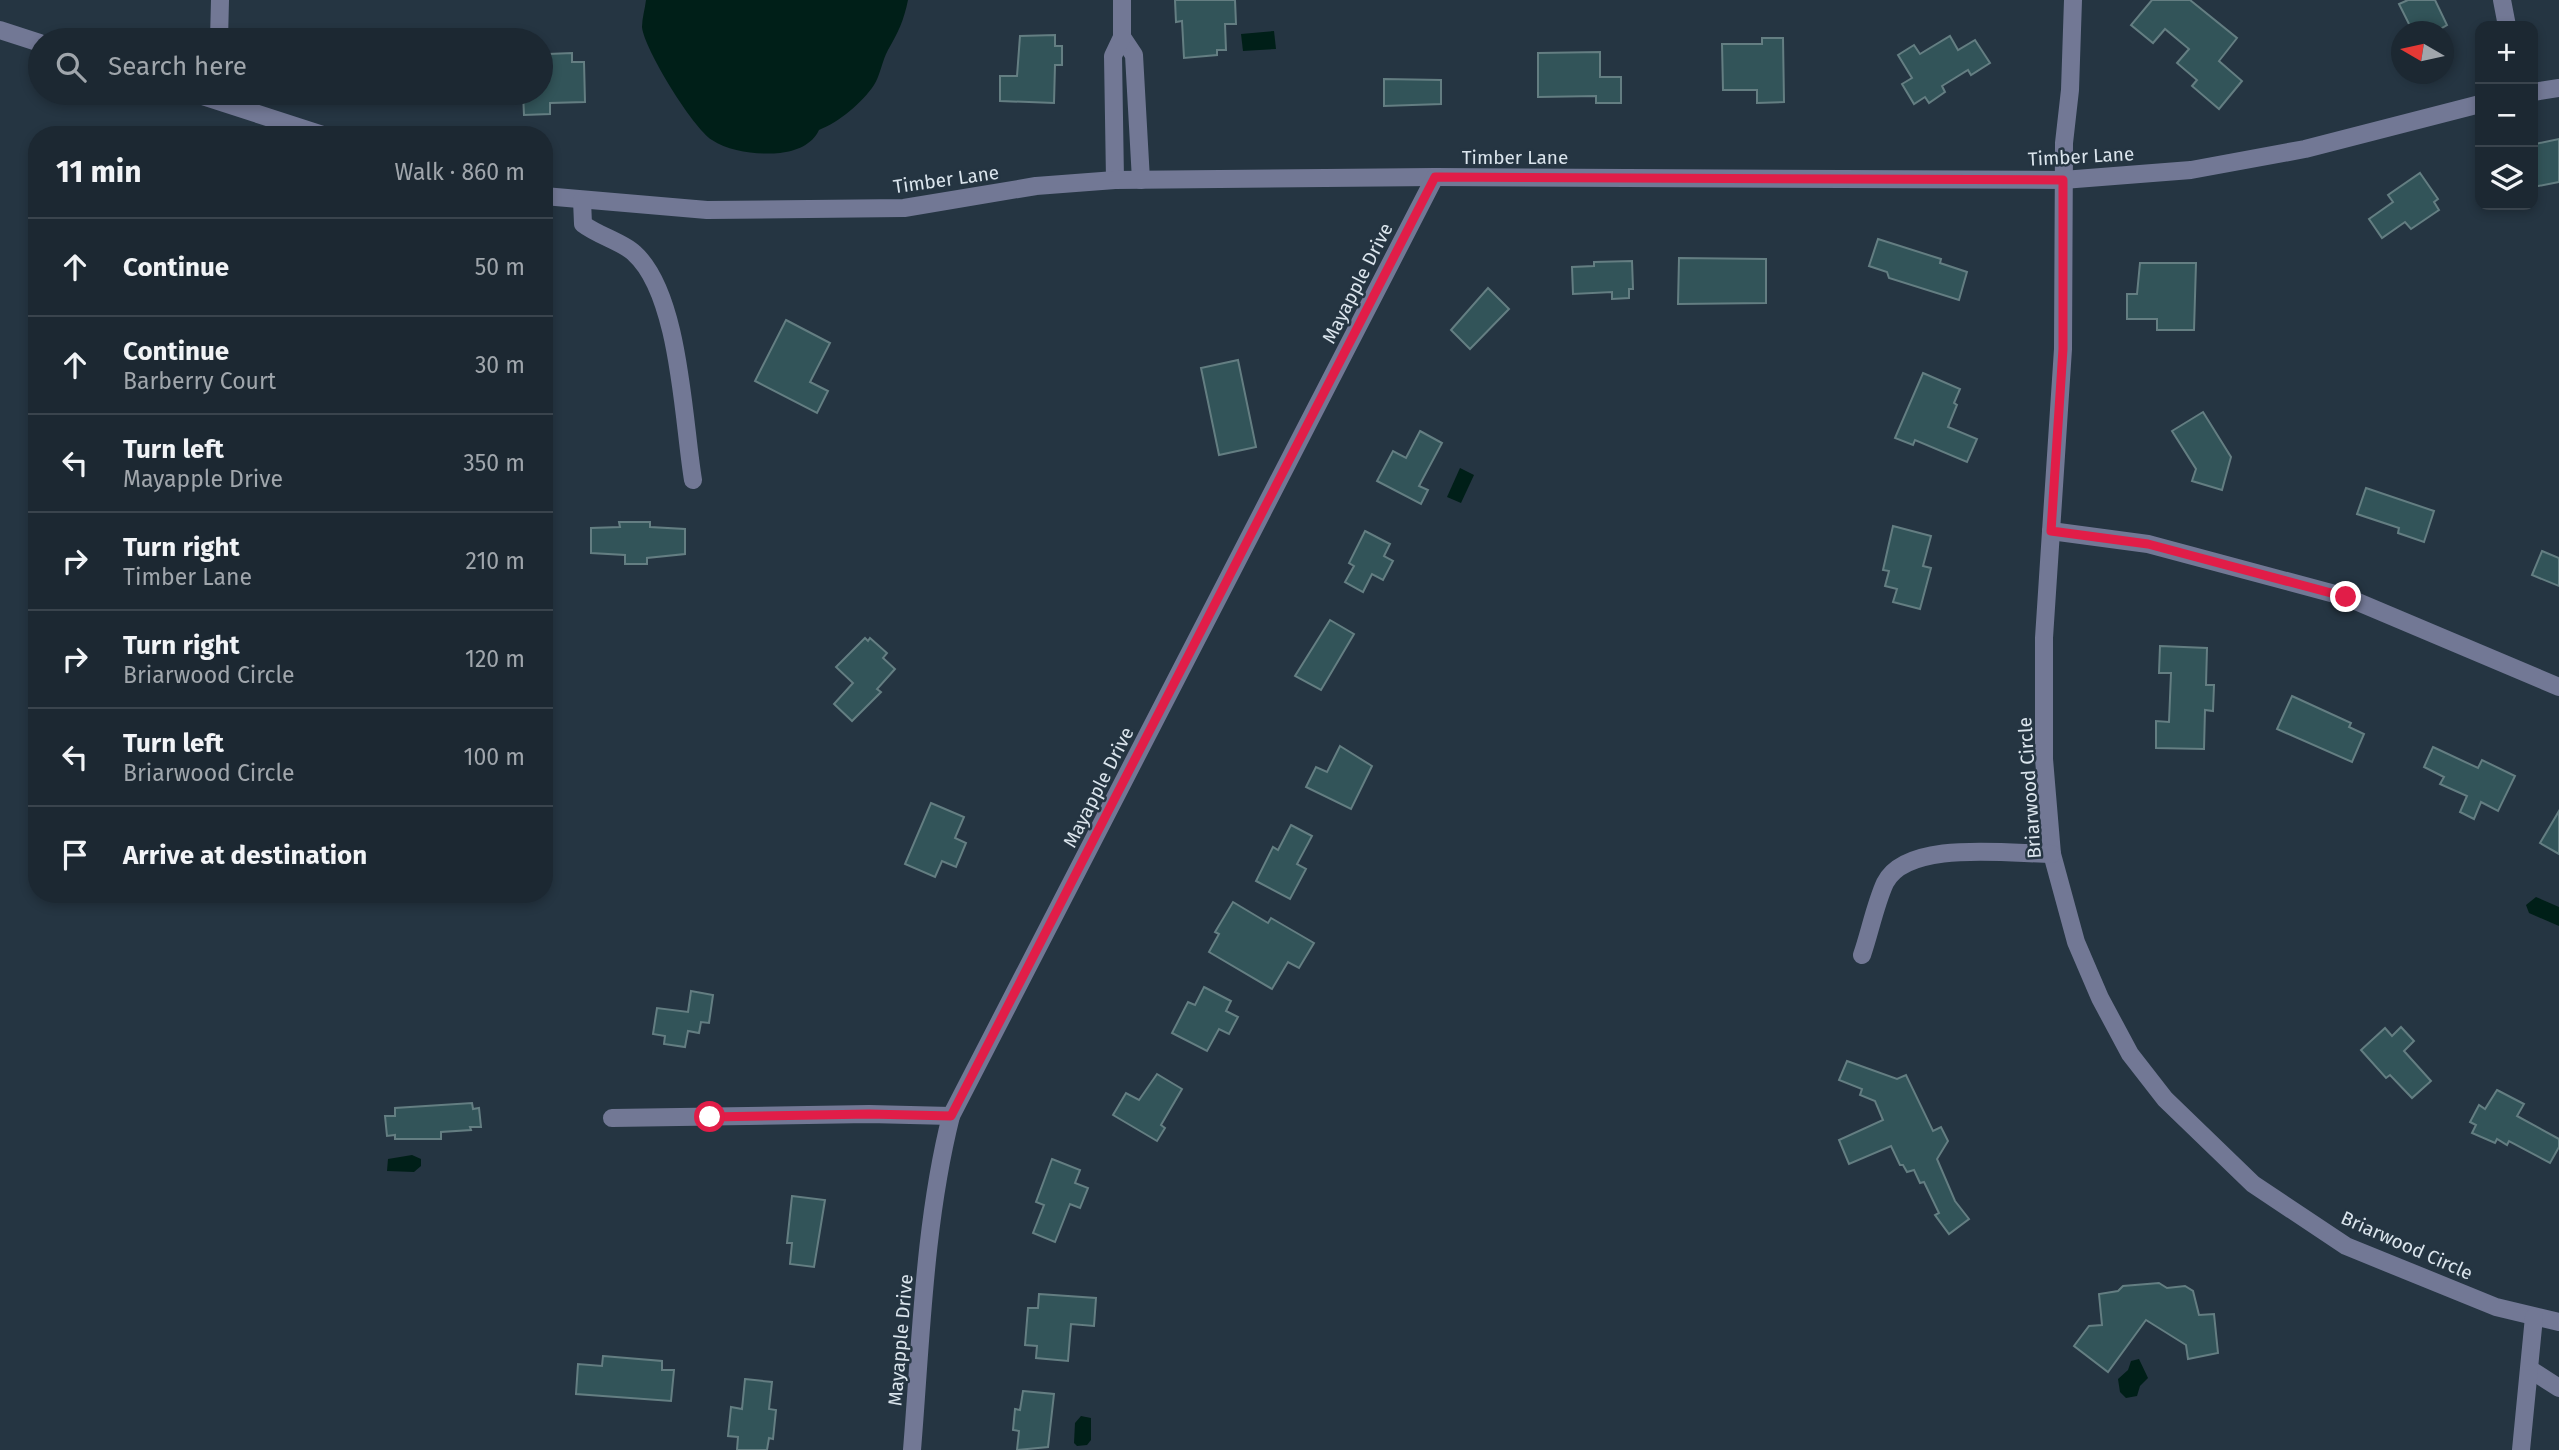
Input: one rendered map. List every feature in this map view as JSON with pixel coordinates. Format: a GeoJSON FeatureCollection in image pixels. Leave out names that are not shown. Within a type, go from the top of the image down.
{"type":"FeatureCollection","features":[{"type":"Feature","properties":{"kind":"street"},"geometry":{"type":"LineString","coordinates":[[219,28],[220,0]]}},
{"type":"Feature","properties":{"kind":"street"},"geometry":{"type":"LineString","coordinates":[[1115,180],[1113,56],[1122,37],[1122,0]]}},
{"type":"Feature","properties":{"kind":"street","name":"Briarwood Circle"},"geometry":{"type":"LineString","coordinates":[[2073,0],[2063,180],[2063,349],[2044,638],[2044,759],[2052,854],[2076,942],[2100,999],[2130,1054],[2165,1099],[2211,1147],[2277,1203],[2346,1246],[2496,1307],[2559,1322]]}},
{"type":"Feature","properties":{"kind":"street"},"geometry":{"type":"LineString","coordinates":[[2502,0],[2506,21]]}},
{"type":"Feature","properties":{"kind":"street"},"geometry":{"type":"LineString","coordinates":[[0,30],[28,39]]}},
{"type":"Feature","properties":{"kind":"street"},"geometry":{"type":"LineString","coordinates":[[1122,37],[1134,55],[1141,180]]}},
{"type":"Feature","properties":{"kind":"street"},"geometry":{"type":"LineString","coordinates":[[2538,91],[2559,88]]}},
{"type":"Feature","properties":{"kind":"street"},"geometry":{"type":"LineString","coordinates":[[240,105],[298,126]]}},
{"type":"Feature","properties":{"kind":"street","name":"Timber Lane"},"geometry":{"type":"LineString","coordinates":[[553,197],[707,209],[904,208],[1036,186],[1115,180],[1435,177],[2063,180],[2191,170],[2305,149],[2475,105]]}},
{"type":"Feature","properties":{"kind":"street","name":"Mayapple Drive"},"geometry":{"type":"LineString","coordinates":[[912,1450],[925,1291],[944,1144],[951,1116],[1435,177]]}},
{"type":"Feature","properties":{"kind":"street"},"geometry":{"type":"LineString","coordinates":[[582,200],[583,224],[600,237],[634,252],[651,276],[667,310],[693,480]]}},
{"type":"Feature","properties":{"kind":"street"},"geometry":{"type":"LineString","coordinates":[[2051,531],[2148,544],[2346,597],[2559,687]]}},
{"type":"Feature","properties":{"kind":"street"},"geometry":{"type":"LineString","coordinates":[[1863,955],[1886,881],[1904,863],[1935,853],[2052,854]]}},
{"type":"Feature","properties":{"kind":"street"},"geometry":{"type":"LineString","coordinates":[[612,1118],[869,1114],[951,1116]]}},
{"type":"Feature","properties":{"kind":"street"},"geometry":{"type":"LineString","coordinates":[[2521,1450],[2531,1370],[2534,1317]]}},
{"type":"Feature","properties":{"kind":"street"},"geometry":{"type":"LineString","coordinates":[[2531,1370],[2559,1388]]}},
{"type":"Feature","properties":{"kind":"shaded area"},"geometry":{"type":"Polygon","coordinates":[[[646,0],[908,0],[900,26],[869,92],[857,105],[819,130],[812,140],[803,146],[772,154],[745,152],[719,144],[693,120],[660,69],[645,38],[642,27],[646,0]]]}},
{"type":"Feature","properties":{"kind":"shaded area"},"geometry":{"type":"Polygon","coordinates":[[[1274,31],[1276,49],[1243,51],[1241,34],[1274,31]]]}},
{"type":"Feature","properties":{"kind":"shaded area"},"geometry":{"type":"Polygon","coordinates":[[[1460,468],[1474,475],[1461,503],[1447,497],[1460,468]]]}},
{"type":"Feature","properties":{"kind":"shaded area"},"geometry":{"type":"Polygon","coordinates":[[[2536,897],[2559,907],[2559,926],[2529,913],[2526,905],[2536,897]]]}},
{"type":"Feature","properties":{"kind":"shaded area"},"geometry":{"type":"Polygon","coordinates":[[[412,1155],[421,1159],[421,1166],[414,1172],[387,1171],[388,1159],[412,1155]]]}},
{"type":"Feature","properties":{"kind":"shaded area"},"geometry":{"type":"Polygon","coordinates":[[[2139,1359],[2148,1378],[2140,1386],[2137,1396],[2126,1398],[2120,1392],[2118,1379],[2128,1370],[2131,1361],[2139,1359]]]}},
{"type":"Feature","properties":{"kind":"shaded area"},"geometry":{"type":"Polygon","coordinates":[[[1081,1416],[1091,1418],[1091,1440],[1087,1445],[1077,1446],[1074,1443],[1075,1423],[1081,1416]]]}},
{"type":"Feature","properties":{"kind":"building"},"geometry":{"type":"Polygon","coordinates":[[[1175,0],[1235,0],[1236,24],[1225,24],[1226,50],[1217,50],[1217,55],[1184,58],[1182,21],[1176,22],[1175,0]]]}},
{"type":"Feature","properties":{"kind":"building"},"geometry":{"type":"Polygon","coordinates":[[[2152,0],[2190,0],[2237,38],[2219,61],[2242,81],[2219,109],[2192,86],[2197,80],[2177,63],[2189,49],[2165,29],[2153,43],[2131,25],[2152,0]]]}},
{"type":"Feature","properties":{"kind":"building"},"geometry":{"type":"Polygon","coordinates":[[[2408,0],[2435,0],[2445,21],[2408,21],[2399,4],[2408,0]]]}},
{"type":"Feature","properties":{"kind":"building"},"geometry":{"type":"Polygon","coordinates":[[[1055,35],[1055,46],[1062,46],[1062,65],[1055,65],[1054,103],[1000,101],[1000,76],[1017,76],[1020,36],[1055,35]]]}},
{"type":"Feature","properties":{"kind":"building"},"geometry":{"type":"Polygon","coordinates":[[[1950,36],[1958,50],[1975,40],[1990,63],[1971,75],[1968,70],[1942,86],[1945,92],[1929,103],[1925,97],[1914,104],[1902,84],[1912,78],[1898,55],[1914,45],[1920,54],[1950,36]]]}},
{"type":"Feature","properties":{"kind":"building"},"geometry":{"type":"Polygon","coordinates":[[[1762,38],[1783,38],[1784,102],[1757,103],[1757,90],[1723,90],[1722,44],[1762,44],[1762,38]]]}},
{"type":"Feature","properties":{"kind":"building"},"geometry":{"type":"Polygon","coordinates":[[[1600,52],[1600,77],[1621,77],[1621,103],[1596,103],[1596,96],[1538,97],[1538,53],[1600,52]]]}},
{"type":"Feature","properties":{"kind":"building"},"geometry":{"type":"Polygon","coordinates":[[[572,53],[572,62],[584,62],[585,102],[553,103],[553,54],[572,53]]]}},
{"type":"Feature","properties":{"kind":"building"},"geometry":{"type":"Polygon","coordinates":[[[1384,79],[1441,80],[1441,104],[1384,106],[1384,79]]]}},
{"type":"Feature","properties":{"kind":"building"},"geometry":{"type":"Polygon","coordinates":[[[524,105],[550,105],[550,114],[524,115],[524,105]]]}},
{"type":"Feature","properties":{"kind":"building"},"geometry":{"type":"Polygon","coordinates":[[[2559,139],[2559,182],[2538,186],[2538,143],[2559,139]]]}},
{"type":"Feature","properties":{"kind":"building"},"geometry":{"type":"Polygon","coordinates":[[[2420,173],[2438,199],[2434,202],[2439,210],[2411,229],[2405,222],[2382,238],[2369,219],[2393,202],[2388,195],[2420,173]]]}},
{"type":"Feature","properties":{"kind":"building"},"geometry":{"type":"Polygon","coordinates":[[[1878,239],[1941,259],[1940,263],[1967,272],[1959,300],[1889,278],[1887,272],[1869,266],[1878,239]]]}},
{"type":"Feature","properties":{"kind":"building"},"geometry":{"type":"Polygon","coordinates":[[[1679,258],[1766,259],[1766,303],[1678,304],[1679,258]]]}},
{"type":"Feature","properties":{"kind":"building"},"geometry":{"type":"Polygon","coordinates":[[[1632,261],[1633,289],[1629,289],[1629,298],[1612,299],[1612,292],[1573,294],[1572,267],[1594,266],[1594,262],[1632,261]]]}},
{"type":"Feature","properties":{"kind":"building"},"geometry":{"type":"Polygon","coordinates":[[[2140,263],[2196,263],[2194,330],[2157,330],[2157,319],[2127,319],[2127,294],[2137,294],[2140,263]]]}},
{"type":"Feature","properties":{"kind":"building"},"geometry":{"type":"Polygon","coordinates":[[[1488,288],[1509,309],[1470,349],[1451,330],[1488,288]]]}},
{"type":"Feature","properties":{"kind":"building"},"geometry":{"type":"Polygon","coordinates":[[[786,320],[830,343],[810,382],[828,391],[817,413],[755,381],[786,320]]]}},
{"type":"Feature","properties":{"kind":"building"},"geometry":{"type":"Polygon","coordinates":[[[1238,360],[1256,447],[1219,455],[1201,368],[1238,360]]]}},
{"type":"Feature","properties":{"kind":"building"},"geometry":{"type":"Polygon","coordinates":[[[1923,373],[1960,389],[1948,427],[1977,439],[1967,462],[1915,440],[1913,445],[1895,438],[1923,373]]]}},
{"type":"Feature","properties":{"kind":"building"},"geometry":{"type":"Polygon","coordinates":[[[2203,412],[2231,457],[2222,490],[2192,481],[2196,469],[2172,431],[2203,412]]]}},
{"type":"Feature","properties":{"kind":"building"},"geometry":{"type":"Polygon","coordinates":[[[1420,431],[1442,443],[1419,486],[1428,490],[1421,504],[1377,481],[1393,451],[1406,458],[1420,431]]]}},
{"type":"Feature","properties":{"kind":"building"},"geometry":{"type":"Polygon","coordinates":[[[2366,488],[2434,511],[2424,542],[2398,533],[2399,528],[2357,514],[2366,488]]]}},
{"type":"Feature","properties":{"kind":"building"},"geometry":{"type":"Polygon","coordinates":[[[619,522],[650,522],[650,527],[685,529],[685,554],[647,558],[647,564],[625,564],[625,555],[591,553],[591,528],[620,527],[619,522]]]}},
{"type":"Feature","properties":{"kind":"building"},"geometry":{"type":"Polygon","coordinates":[[[1893,526],[1931,536],[1923,566],[1931,568],[1920,609],[1893,602],[1897,589],[1885,586],[1889,571],[1883,570],[1893,526]]]}},
{"type":"Feature","properties":{"kind":"building"},"geometry":{"type":"Polygon","coordinates":[[[1365,531],[1390,544],[1384,556],[1393,561],[1383,580],[1372,574],[1363,592],[1345,582],[1354,566],[1349,563],[1365,531]]]}},
{"type":"Feature","properties":{"kind":"building"},"geometry":{"type":"Polygon","coordinates":[[[2542,551],[2559,558],[2559,586],[2532,575],[2542,551]]]}},
{"type":"Feature","properties":{"kind":"building"},"geometry":{"type":"Polygon","coordinates":[[[1330,620],[1354,634],[1321,690],[1295,676],[1330,620]]]}},
{"type":"Feature","properties":{"kind":"building"},"geometry":{"type":"Polygon","coordinates":[[[865,638],[868,641],[870,638],[887,653],[883,658],[895,669],[877,689],[881,692],[852,721],[834,704],[853,683],[836,667],[865,638]]]}},
{"type":"Feature","properties":{"kind":"building"},"geometry":{"type":"Polygon","coordinates":[[[2160,646],[2207,648],[2206,685],[2214,685],[2213,711],[2205,710],[2204,749],[2156,748],[2156,721],[2169,722],[2171,673],[2159,673],[2160,646]]]}},
{"type":"Feature","properties":{"kind":"building"},"geometry":{"type":"Polygon","coordinates":[[[2292,696],[2351,723],[2349,727],[2364,734],[2352,762],[2277,729],[2292,696]]]}},
{"type":"Feature","properties":{"kind":"building"},"geometry":{"type":"Polygon","coordinates":[[[1340,746],[1372,766],[1351,809],[1306,787],[1316,767],[1327,772],[1340,746]]]}},
{"type":"Feature","properties":{"kind":"building"},"geometry":{"type":"Polygon","coordinates":[[[2433,747],[2478,768],[2482,760],[2515,776],[2498,811],[2481,802],[2474,819],[2460,812],[2467,796],[2440,784],[2444,777],[2424,767],[2433,747]]]}},
{"type":"Feature","properties":{"kind":"building"},"geometry":{"type":"Polygon","coordinates":[[[931,803],[964,817],[955,838],[966,843],[956,867],[942,861],[935,877],[905,864],[931,803]]]}},
{"type":"Feature","properties":{"kind":"building"},"geometry":{"type":"Polygon","coordinates":[[[2559,811],[2559,854],[2540,843],[2559,811]]]}},
{"type":"Feature","properties":{"kind":"building"},"geometry":{"type":"Polygon","coordinates":[[[1291,825],[1312,836],[1297,864],[1306,869],[1290,899],[1256,881],[1273,847],[1278,850],[1291,825]]]}},
{"type":"Feature","properties":{"kind":"building"},"geometry":{"type":"Polygon","coordinates":[[[1233,902],[1268,923],[1271,918],[1314,943],[1299,968],[1288,962],[1272,989],[1209,952],[1219,934],[1215,932],[1233,902]]]}},
{"type":"Feature","properties":{"kind":"building"},"geometry":{"type":"Polygon","coordinates":[[[1204,987],[1231,1001],[1226,1011],[1238,1017],[1229,1034],[1219,1029],[1207,1051],[1172,1033],[1188,1002],[1195,1005],[1204,987]]]}},
{"type":"Feature","properties":{"kind":"building"},"geometry":{"type":"Polygon","coordinates":[[[691,991],[713,995],[709,1023],[701,1022],[699,1033],[688,1031],[685,1047],[664,1044],[665,1036],[653,1034],[657,1008],[688,1012],[691,991]]]}},
{"type":"Feature","properties":{"kind":"building"},"geometry":{"type":"Polygon","coordinates":[[[2401,1027],[2414,1041],[2404,1051],[2431,1081],[2412,1098],[2390,1075],[2386,1078],[2361,1050],[2385,1028],[2392,1036],[2401,1027]]]}},
{"type":"Feature","properties":{"kind":"building"},"geometry":{"type":"Polygon","coordinates":[[[1847,1061],[1897,1079],[1906,1075],[1933,1131],[1941,1127],[1948,1141],[1937,1159],[1955,1201],[1969,1219],[1949,1234],[1935,1215],[1939,1213],[1924,1182],[1920,1183],[1914,1170],[1907,1172],[1903,1165],[1900,1165],[1891,1146],[1849,1164],[1839,1140],[1883,1120],[1875,1101],[1860,1095],[1862,1089],[1839,1080],[1847,1061]]]}},
{"type":"Feature","properties":{"kind":"building"},"geometry":{"type":"Polygon","coordinates":[[[1157,1074],[1182,1089],[1161,1125],[1165,1128],[1157,1141],[1113,1115],[1126,1093],[1139,1100],[1157,1074]]]}},
{"type":"Feature","properties":{"kind":"building"},"geometry":{"type":"Polygon","coordinates":[[[2497,1090],[2524,1104],[2517,1116],[2559,1139],[2559,1147],[2550,1163],[2509,1141],[2507,1145],[2497,1139],[2495,1143],[2472,1133],[2476,1125],[2470,1122],[2479,1105],[2485,1109],[2497,1090]]]}},
{"type":"Feature","properties":{"kind":"building"},"geometry":{"type":"Polygon","coordinates":[[[472,1103],[473,1109],[479,1108],[481,1127],[441,1132],[441,1139],[395,1139],[395,1135],[387,1136],[385,1116],[395,1116],[395,1108],[472,1103]]]}},
{"type":"Feature","properties":{"kind":"building"},"geometry":{"type":"Polygon","coordinates":[[[1052,1159],[1080,1170],[1075,1183],[1088,1188],[1080,1208],[1070,1204],[1055,1242],[1033,1233],[1044,1205],[1036,1202],[1052,1159]]]}},
{"type":"Feature","properties":{"kind":"building"},"geometry":{"type":"Polygon","coordinates":[[[792,1196],[825,1200],[814,1267],[790,1264],[792,1243],[787,1243],[792,1196]]]}},
{"type":"Feature","properties":{"kind":"building"},"geometry":{"type":"Polygon","coordinates":[[[2159,1283],[2167,1288],[2185,1286],[2193,1291],[2199,1315],[2214,1314],[2218,1353],[2188,1359],[2186,1345],[2146,1320],[2108,1372],[2074,1346],[2089,1326],[2102,1325],[2099,1294],[2118,1291],[2123,1286],[2159,1283]]]}},
{"type":"Feature","properties":{"kind":"building"},"geometry":{"type":"Polygon","coordinates":[[[1039,1294],[1096,1298],[1094,1326],[1071,1324],[1068,1361],[1036,1358],[1037,1346],[1025,1345],[1028,1308],[1038,1308],[1039,1294]]]}},
{"type":"Feature","properties":{"kind":"building"},"geometry":{"type":"Polygon","coordinates":[[[603,1356],[662,1361],[662,1370],[674,1370],[671,1401],[576,1394],[578,1364],[602,1366],[603,1356]]]}},
{"type":"Feature","properties":{"kind":"building"},"geometry":{"type":"Polygon","coordinates":[[[745,1379],[772,1382],[769,1409],[776,1410],[773,1439],[769,1438],[767,1450],[737,1450],[738,1437],[728,1436],[731,1407],[742,1409],[745,1379]]]}},
{"type":"Feature","properties":{"kind":"building"},"geometry":{"type":"Polygon","coordinates":[[[1023,1391],[1054,1394],[1048,1447],[1017,1450],[1019,1431],[1013,1430],[1015,1409],[1020,1410],[1023,1391]]]}},
{"type":"Feature","properties":{"kind":"route"},"geometry":{"type":"LineString","coordinates":[[710,1117],[869,1114],[951,1116],[1435,177],[2063,180],[2063,349],[2051,531],[2148,544],[2346,597]]}}]}
